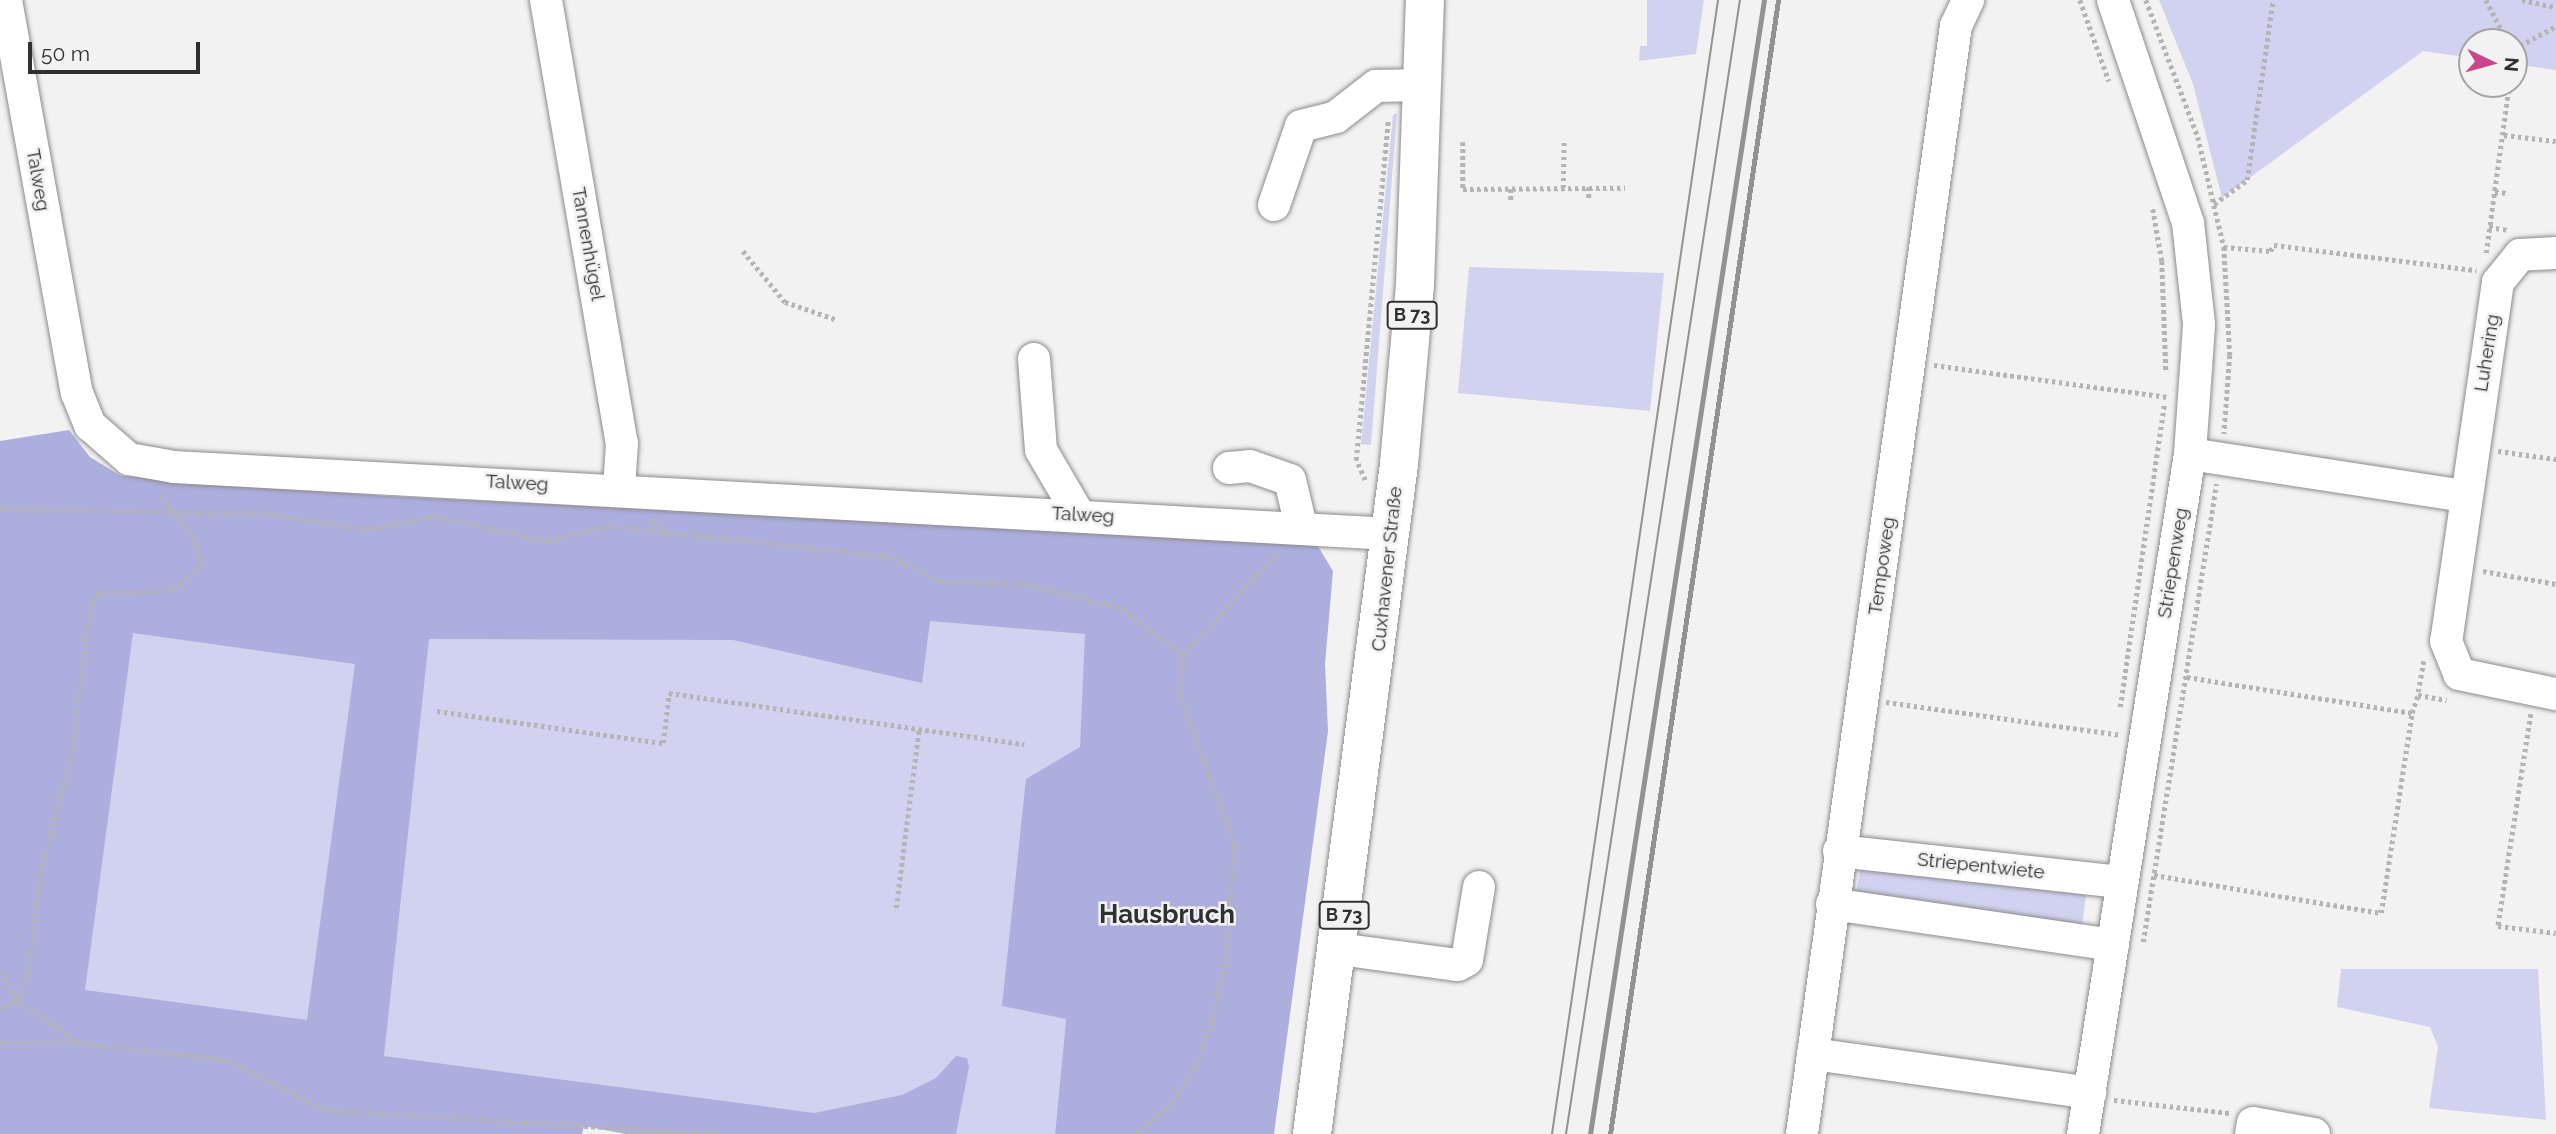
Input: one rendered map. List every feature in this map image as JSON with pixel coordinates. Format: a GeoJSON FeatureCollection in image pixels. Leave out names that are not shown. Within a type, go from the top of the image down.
{"type":"FeatureCollection","features":[{"type":"Feature","properties":{"kind":"main road","name":"Cuxhavener Straße"},"geometry":{"type":"LineString","coordinates":[[1312,1134],[1339,949],[1391,534],[1415,284],[1425,0]]}},
{"type":"Feature","properties":{"kind":"street","name":"Talweg"},"geometry":{"type":"LineString","coordinates":[[6,0],[77,394],[90,425],[115,450],[159,466],[619,488],[1301,526],[1391,534]]}},
{"type":"Feature","properties":{"kind":"street","name":"Tannenhügel"},"geometry":{"type":"LineString","coordinates":[[546,0],[622,443],[619,488]]}},
{"type":"Feature","properties":{"kind":"street","name":"Tempoweg"},"geometry":{"type":"LineString","coordinates":[[1802,1134],[1839,851],[1864,699],[1956,26],[1968,0]]}},
{"type":"Feature","properties":{"kind":"street","name":"Striepenweg"},"geometry":{"type":"LineString","coordinates":[[2083,1134],[2123,877],[2131,736],[2155,677],[2196,401],[2191,234],[2113,0]]}},
{"type":"Feature","properties":{"kind":"street"},"geometry":{"type":"LineString","coordinates":[[1274,205],[1301,126],[1336,117],[1377,86],[1423,85]]}},
{"type":"Feature","properties":{"kind":"street","name":"Luhering"},"geometry":{"type":"LineString","coordinates":[[2545,692],[2482,683],[2451,665],[2446,641],[2472,447],[2501,273],[2520,255],[2556,253]]}},
{"type":"Feature","properties":{"kind":"street"},"geometry":{"type":"LineString","coordinates":[[1034,359],[1041,450],[1079,515]]}},
{"type":"Feature","properties":{"kind":"street"},"geometry":{"type":"LineString","coordinates":[[2190,454],[2465,496]]}},
{"type":"Feature","properties":{"kind":"street"},"geometry":{"type":"LineString","coordinates":[[1229,468],[1250,466],[1290,480],[1301,526]]}},
{"type":"Feature","properties":{"kind":"street","name":"Striepentwiete"},"geometry":{"type":"LineString","coordinates":[[1839,851],[2123,877]]}},
{"type":"Feature","properties":{"kind":"street"},"geometry":{"type":"LineString","coordinates":[[1339,949],[1458,965],[1467,960],[1479,887]]}},
{"type":"Feature","properties":{"kind":"street"},"geometry":{"type":"LineString","coordinates":[[1832,904],[2113,945]]}},
{"type":"Feature","properties":{"kind":"street"},"geometry":{"type":"LineString","coordinates":[[1813,1054],[2090,1093]]}},
{"type":"Feature","properties":{"kind":"street"},"geometry":{"type":"LineString","coordinates":[[2252,1129],[2314,1134]]}},
{"type":"Feature","properties":{"kind":"path"},"geometry":{"type":"LineString","coordinates":[[2080,0],[2114,93]]}},
{"type":"Feature","properties":{"kind":"path"},"geometry":{"type":"LineString","coordinates":[[2191,234],[2247,180],[2273,0]]}},
{"type":"Feature","properties":{"kind":"path"},"geometry":{"type":"LineString","coordinates":[[2486,0],[2501,28]]}},
{"type":"Feature","properties":{"kind":"path"},"geometry":{"type":"LineString","coordinates":[[2522,0],[2556,7]]}},
{"type":"Feature","properties":{"kind":"path"},"geometry":{"type":"LineString","coordinates":[[2528,41],[2556,26]]}},
{"type":"Feature","properties":{"kind":"path"},"geometry":{"type":"LineString","coordinates":[[1356,460],[1388,122],[1423,85]]}},
{"type":"Feature","properties":{"kind":"path"},"geometry":{"type":"LineString","coordinates":[[2191,234],[2270,251],[2274,245],[2484,271],[2508,98]]}},
{"type":"Feature","properties":{"kind":"path"},"geometry":{"type":"LineString","coordinates":[[2504,135],[2556,141]]}},
{"type":"Feature","properties":{"kind":"path"},"geometry":{"type":"LineString","coordinates":[[1463,142],[1463,189],[1625,188]]}},
{"type":"Feature","properties":{"kind":"path"},"geometry":{"type":"LineString","coordinates":[[1563,188],[1564,142]]}},
{"type":"Feature","properties":{"kind":"path"},"geometry":{"type":"LineString","coordinates":[[1603,180],[1604,187]]}},
{"type":"Feature","properties":{"kind":"path"},"geometry":{"type":"LineString","coordinates":[[1588,187],[1589,200]]}},
{"type":"Feature","properties":{"kind":"path"},"geometry":{"type":"LineString","coordinates":[[1511,188],[1511,201]]}},
{"type":"Feature","properties":{"kind":"path"},"geometry":{"type":"LineString","coordinates":[[2495,192],[2508,193]]}},
{"type":"Feature","properties":{"kind":"path"},"geometry":{"type":"LineString","coordinates":[[2115,747],[2131,736],[2165,397],[2166,313],[2150,198]]}},
{"type":"Feature","properties":{"kind":"path"},"geometry":{"type":"LineString","coordinates":[[743,251],[785,302],[835,318]]}},
{"type":"Feature","properties":{"kind":"path"},"geometry":{"type":"LineString","coordinates":[[1909,362],[2196,401]]}},
{"type":"Feature","properties":{"kind":"path"},"geometry":{"type":"LineString","coordinates":[[2472,447],[2556,459]]}},
{"type":"Feature","properties":{"kind":"path"},"geometry":{"type":"LineString","coordinates":[[0,509],[274,514],[366,530],[435,516],[547,541],[608,526],[893,557],[940,582],[1027,584],[1083,595],[1123,609],[1183,655]]}},
{"type":"Feature","properties":{"kind":"path"},"geometry":{"type":"LineString","coordinates":[[18,1001],[33,944],[41,867],[71,759],[91,601],[98,593],[174,590],[197,574],[199,551],[173,513]]}},
{"type":"Feature","properties":{"kind":"path"},"geometry":{"type":"LineString","coordinates":[[1136,1134],[1167,1109],[1195,1069],[1225,964],[1234,894],[1235,846],[1181,697],[1183,655],[1301,526]]}},
{"type":"Feature","properties":{"kind":"path"},"geometry":{"type":"LineString","coordinates":[[2455,566],[2556,584]]}},
{"type":"Feature","properties":{"kind":"path"},"geometry":{"type":"LineString","coordinates":[[2155,677],[2412,713]]}},
{"type":"Feature","properties":{"kind":"path"},"geometry":{"type":"LineString","coordinates":[[2545,692],[2498,926],[2556,933]]}},
{"type":"Feature","properties":{"kind":"path"},"geometry":{"type":"LineString","coordinates":[[437,711],[663,743],[669,693],[1024,744]]}},
{"type":"Feature","properties":{"kind":"path"},"geometry":{"type":"LineString","coordinates":[[2123,877],[2381,913],[2412,713],[2418,695]]}},
{"type":"Feature","properties":{"kind":"path"},"geometry":{"type":"LineString","coordinates":[[1864,699],[2131,736]]}},
{"type":"Feature","properties":{"kind":"path"},"geometry":{"type":"LineString","coordinates":[[896,908],[919,729]]}},
{"type":"Feature","properties":{"kind":"path"},"geometry":{"type":"LineString","coordinates":[[0,972],[18,1001],[81,1043]]}},
{"type":"Feature","properties":{"kind":"path"},"geometry":{"type":"LineString","coordinates":[[0,1008],[18,1001]]}},
{"type":"Feature","properties":{"kind":"path"},"geometry":{"type":"LineString","coordinates":[[0,1043],[81,1043],[227,1060],[326,1110],[719,1134]]}},
{"type":"Feature","properties":{"kind":"path"},"geometry":{"type":"LineString","coordinates":[[2090,1093],[2213,1115],[2246,1111],[2252,1129]]}},
{"type":"Feature","properties":{"kind":"shaded area"},"geometry":{"type":"Polygon","coordinates":[[[1647,0],[1704,0],[1696,54],[1639,61],[1640,46],[1647,46],[1647,0]]]}},
{"type":"Feature","properties":{"kind":"shaded area"},"geometry":{"type":"Polygon","coordinates":[[[2159,0],[2556,0],[2556,70],[2528,66],[2528,28],[2458,28],[2458,56],[2423,51],[2222,198],[2193,84],[2159,0]]]}},
{"type":"Feature","properties":{"kind":"shaded area"},"geometry":{"type":"Polygon","coordinates":[[[1397,113],[1371,445],[1361,444],[1393,115],[1397,113]]]}},
{"type":"Feature","properties":{"kind":"shaded area"},"geometry":{"type":"Polygon","coordinates":[[[1469,267],[1664,273],[1650,411],[1458,393],[1469,267]]]}},
{"type":"Feature","properties":{"kind":"shaded area"},"geometry":{"type":"Polygon","coordinates":[[[69,430],[90,457],[121,476],[387,496],[1316,543],[1333,571],[1325,664],[1328,731],[1274,1134],[1055,1134],[1066,1019],[1002,1006],[1026,779],[1080,747],[1085,634],[930,621],[922,683],[733,640],[429,639],[384,1056],[814,1113],[902,1095],[936,1078],[956,1056],[967,1058],[969,1067],[956,1134],[626,1134],[584,1126],[582,1134],[0,1134],[0,441],[69,430]],[[133,633],[85,990],[307,1020],[355,664],[133,633]]]}},
{"type":"Feature","properties":{"kind":"shaded area"},"geometry":{"type":"Polygon","coordinates":[[[93,555],[1085,633],[1102,642],[1055,1134],[773,1134],[49,1023],[93,555]]]}},
{"type":"Feature","properties":{"kind":"shaded area"},"geometry":{"type":"Polygon","coordinates":[[[1862,858],[2087,888],[2081,933],[1855,901],[1862,858]]]}},
{"type":"Feature","properties":{"kind":"shaded area"},"geometry":{"type":"Polygon","coordinates":[[[2341,969],[2538,969],[2546,1120],[2429,1108],[2438,1047],[2430,1027],[2337,1007],[2341,969]]]}},
{"type":"Feature","properties":{"kind":"tram line"},"geometry":{"type":"LineString","coordinates":[[1552,1134],[1718,0]]}},
{"type":"Feature","properties":{"kind":"tram line"},"geometry":{"type":"LineString","coordinates":[[1566,1134],[1740,0]]}},
{"type":"Feature","properties":{"kind":"railway"},"geometry":{"type":"LineString","coordinates":[[1590,1134],[1764,0]]}},
{"type":"Feature","properties":{"kind":"railway"},"geometry":{"type":"LineString","coordinates":[[1610,1134],[1778,0]]}},
{"type":"Feature","properties":{"kind":"district","name":"Hausbruch"},"geometry":{"type":"Point","coordinates":[1167,915]}}]}
